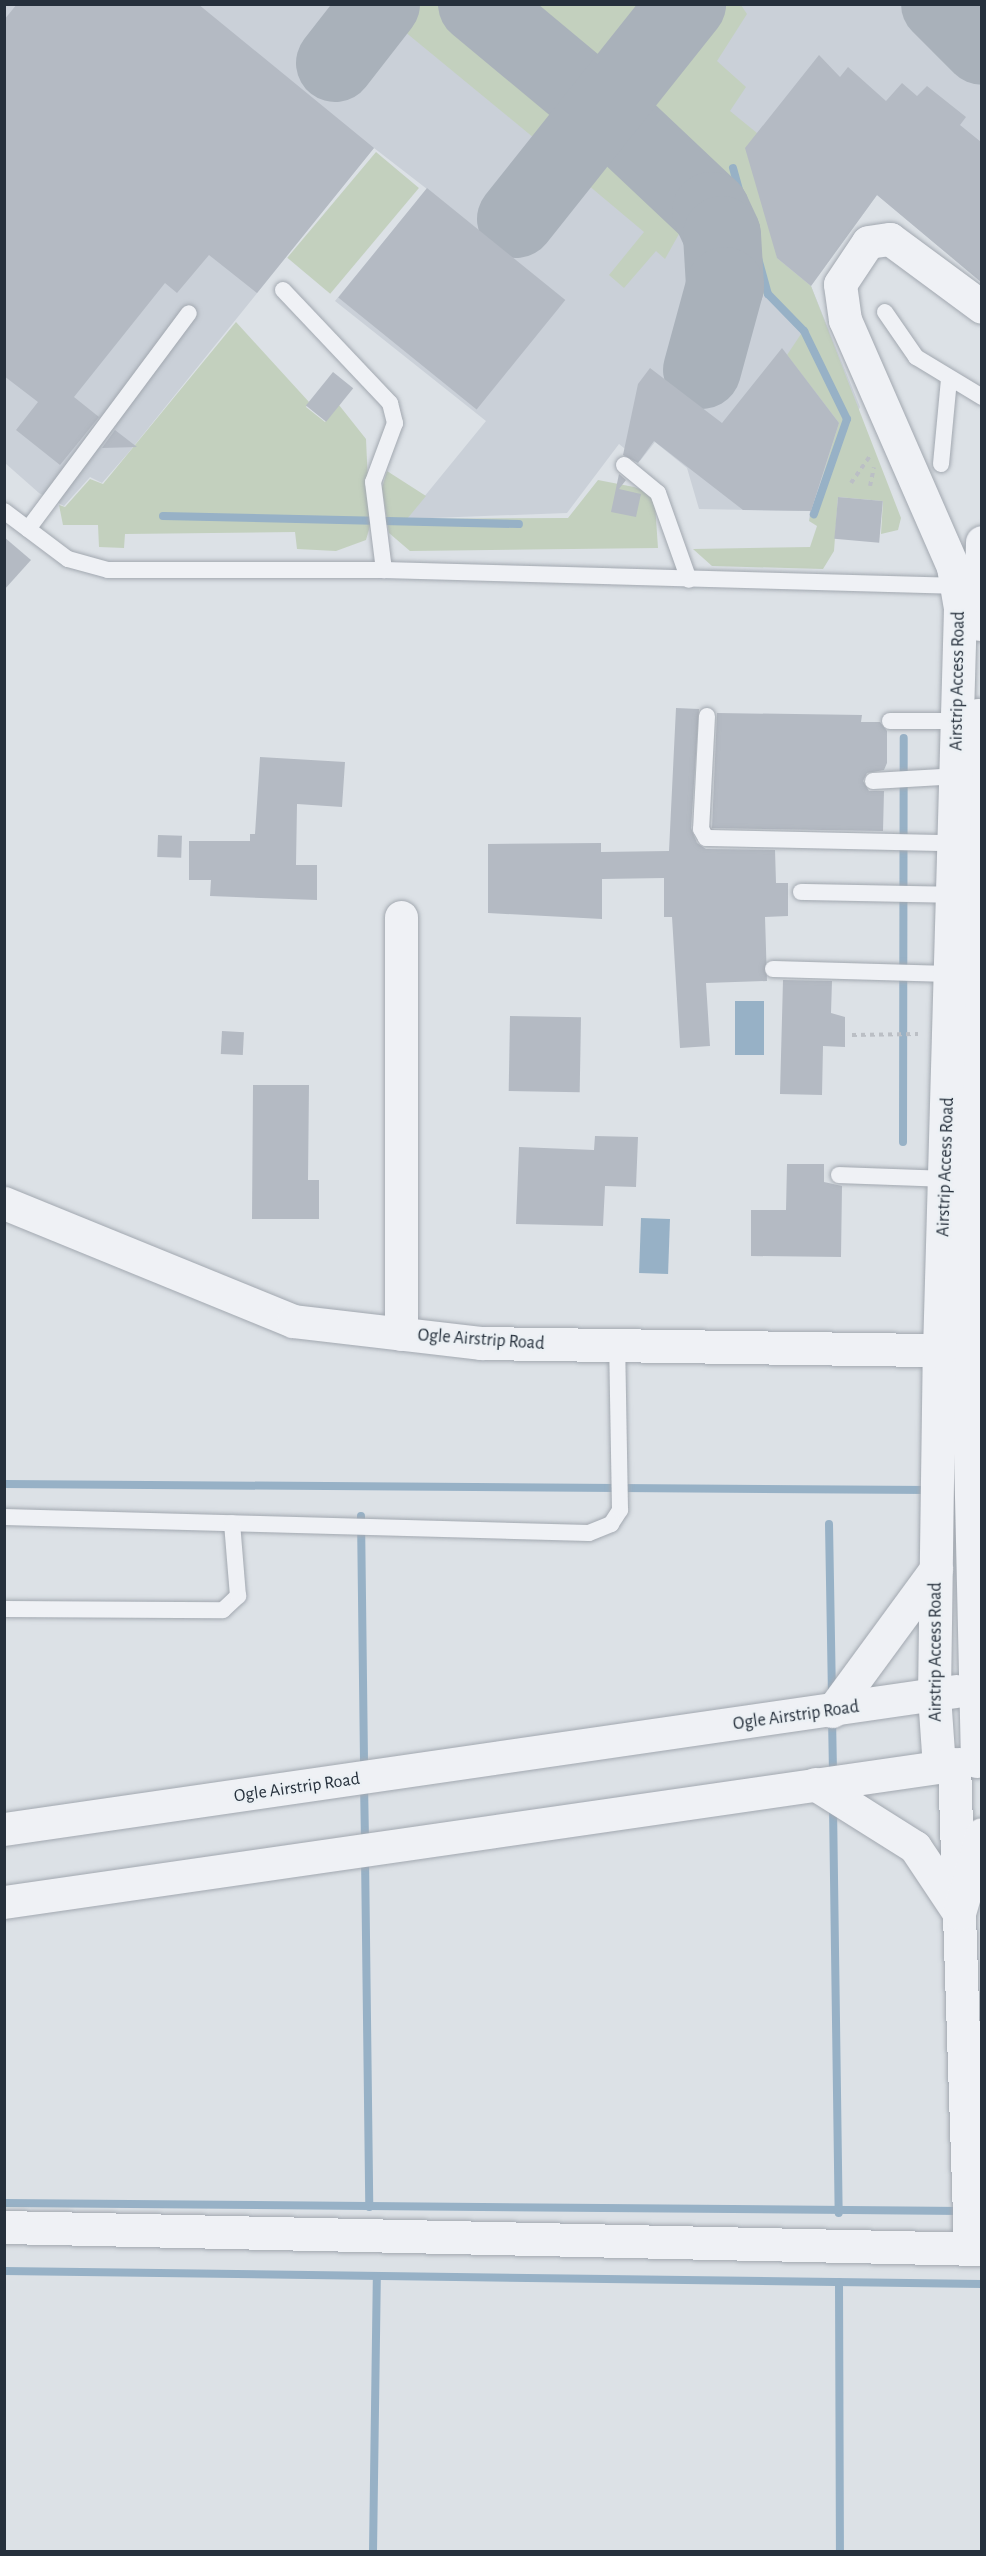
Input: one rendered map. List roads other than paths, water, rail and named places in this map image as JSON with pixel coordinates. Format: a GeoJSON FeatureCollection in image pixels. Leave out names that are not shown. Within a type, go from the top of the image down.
{"type":"FeatureCollection","features":[{"type":"Feature","properties":{"kind":"street"},"geometry":{"type":"LineString","coordinates":[[970,579],[846,320],[840,284],[868,242],[890,239],[981,307]]}},
{"type":"Feature","properties":{"kind":"street","name":"Airstrip Access Road"},"geometry":{"type":"LineString","coordinates":[[963,1763],[979,1688],[969,1412],[976,1352],[973,775],[956,708],[970,579]]}},
{"type":"Feature","properties":{"kind":"street","name":"Airstrip Access Road"},"geometry":{"type":"LineString","coordinates":[[963,1763],[934,1695],[939,1351],[947,1179],[940,974],[943,843],[973,775]]}},
{"type":"Feature","properties":{"kind":"street"},"geometry":{"type":"LineString","coordinates":[[401,917],[401,1334]]}},
{"type":"Feature","properties":{"kind":"street","name":"Ogle Airstrip Road"},"geometry":{"type":"LineString","coordinates":[[4,1203],[293,1321],[481,1343],[976,1352]]}},
{"type":"Feature","properties":{"kind":"street"},"geometry":{"type":"LineString","coordinates":[[969,1412],[981,1443]]}},
{"type":"Feature","properties":{"kind":"street"},"geometry":{"type":"LineString","coordinates":[[832,1711],[936,1569]]}},
{"type":"Feature","properties":{"kind":"street","name":"Ogle Airstrip Road"},"geometry":{"type":"LineString","coordinates":[[4,1829],[979,1688]]}},
{"type":"Feature","properties":{"kind":"street"},"geometry":{"type":"LineString","coordinates":[[4,1902],[963,1763],[959,1913],[976,2249],[4,2227]]}},
{"type":"Feature","properties":{"kind":"street"},"geometry":{"type":"LineString","coordinates":[[815,1784],[915,1847],[959,1913]]}},
{"type":"Feature","properties":{"kind":"street"},"geometry":{"type":"LineString","coordinates":[[959,1913],[981,1834]]}},
{"type":"Feature","properties":{"kind":"lane"},"geometry":{"type":"LineString","coordinates":[[283,290],[390,403],[394,423],[377,466],[374,503],[384,570]]}},
{"type":"Feature","properties":{"kind":"lane"},"geometry":{"type":"LineString","coordinates":[[885,312],[916,357],[981,397]]}},
{"type":"Feature","properties":{"kind":"lane"},"geometry":{"type":"LineString","coordinates":[[28,529],[189,313]]}},
{"type":"Feature","properties":{"kind":"lane"},"geometry":{"type":"LineString","coordinates":[[941,464],[949,379]]}},
{"type":"Feature","properties":{"kind":"lane"},"geometry":{"type":"LineString","coordinates":[[624,465],[658,493],[689,580]]}},
{"type":"Feature","properties":{"kind":"lane"},"geometry":{"type":"LineString","coordinates":[[4,511],[68,560],[108,570],[384,570],[689,580],[970,579]]}},
{"type":"Feature","properties":{"kind":"lane"},"geometry":{"type":"LineString","coordinates":[[895,721],[956,708]]}},
{"type":"Feature","properties":{"kind":"lane"},"geometry":{"type":"LineString","coordinates":[[707,716],[702,829],[706,838],[943,843]]}},
{"type":"Feature","properties":{"kind":"lane"},"geometry":{"type":"LineString","coordinates":[[873,781],[973,775]]}},
{"type":"Feature","properties":{"kind":"lane"},"geometry":{"type":"LineString","coordinates":[[801,892],[943,895]]}},
{"type":"Feature","properties":{"kind":"lane"},"geometry":{"type":"LineString","coordinates":[[773,969],[940,974]]}},
{"type":"Feature","properties":{"kind":"lane"},"geometry":{"type":"LineString","coordinates":[[839,1174],[947,1179]]}},
{"type":"Feature","properties":{"kind":"lane"},"geometry":{"type":"LineString","coordinates":[[4,1516],[589,1533],[610,1524],[620,1510],[623,1459],[617,1346]]}},
{"type":"Feature","properties":{"kind":"lane"},"geometry":{"type":"LineString","coordinates":[[4,1609],[224,1610],[237,1596],[232,1522]]}},
{"type":"Feature","properties":{"kind":"water"},"geometry":{"type":"Polygon","coordinates":[[[735,1001],[764,1001],[764,1055],[735,1055],[735,1001]]]}},
{"type":"Feature","properties":{"kind":"water"},"geometry":{"type":"Polygon","coordinates":[[[641,1218],[670,1219],[668,1274],[639,1273],[641,1218]]]}},
{"type":"Feature","properties":{"kind":"waterway"},"geometry":{"type":"LineString","coordinates":[[733,168],[768,294],[804,331],[847,419],[814,514]]}},
{"type":"Feature","properties":{"kind":"waterway"},"geometry":{"type":"LineString","coordinates":[[163,516],[519,524]]}},
{"type":"Feature","properties":{"kind":"waterway"},"geometry":{"type":"LineString","coordinates":[[903,1142],[904,738]]}},
{"type":"Feature","properties":{"kind":"waterway"},"geometry":{"type":"LineString","coordinates":[[4,1484],[931,1490]]}},
{"type":"Feature","properties":{"kind":"waterway"},"geometry":{"type":"LineString","coordinates":[[361,1516],[364,1770]]}},
{"type":"Feature","properties":{"kind":"waterway"},"geometry":{"type":"LineString","coordinates":[[829,1524],[832,1694]]}},
{"type":"Feature","properties":{"kind":"waterway"},"geometry":{"type":"LineString","coordinates":[[832,1716],[833,1775]]}},
{"type":"Feature","properties":{"kind":"waterway"},"geometry":{"type":"LineString","coordinates":[[364,1783],[365,1842]]}},
{"type":"Feature","properties":{"kind":"waterway"},"geometry":{"type":"LineString","coordinates":[[833,1806],[839,2213]]}},
{"type":"Feature","properties":{"kind":"waterway"},"geometry":{"type":"LineString","coordinates":[[365,1855],[369,2207]]}},
{"type":"Feature","properties":{"kind":"waterway"},"geometry":{"type":"LineString","coordinates":[[4,2203],[963,2211]]}},
{"type":"Feature","properties":{"kind":"waterway"},"geometry":{"type":"LineString","coordinates":[[4,2271],[982,2284]]}},
{"type":"Feature","properties":{"kind":"waterway"},"geometry":{"type":"LineString","coordinates":[[373,2552],[377,2276]]}},
{"type":"Feature","properties":{"kind":"waterway"},"geometry":{"type":"LineString","coordinates":[[839,2282],[840,2552]]}}]}
